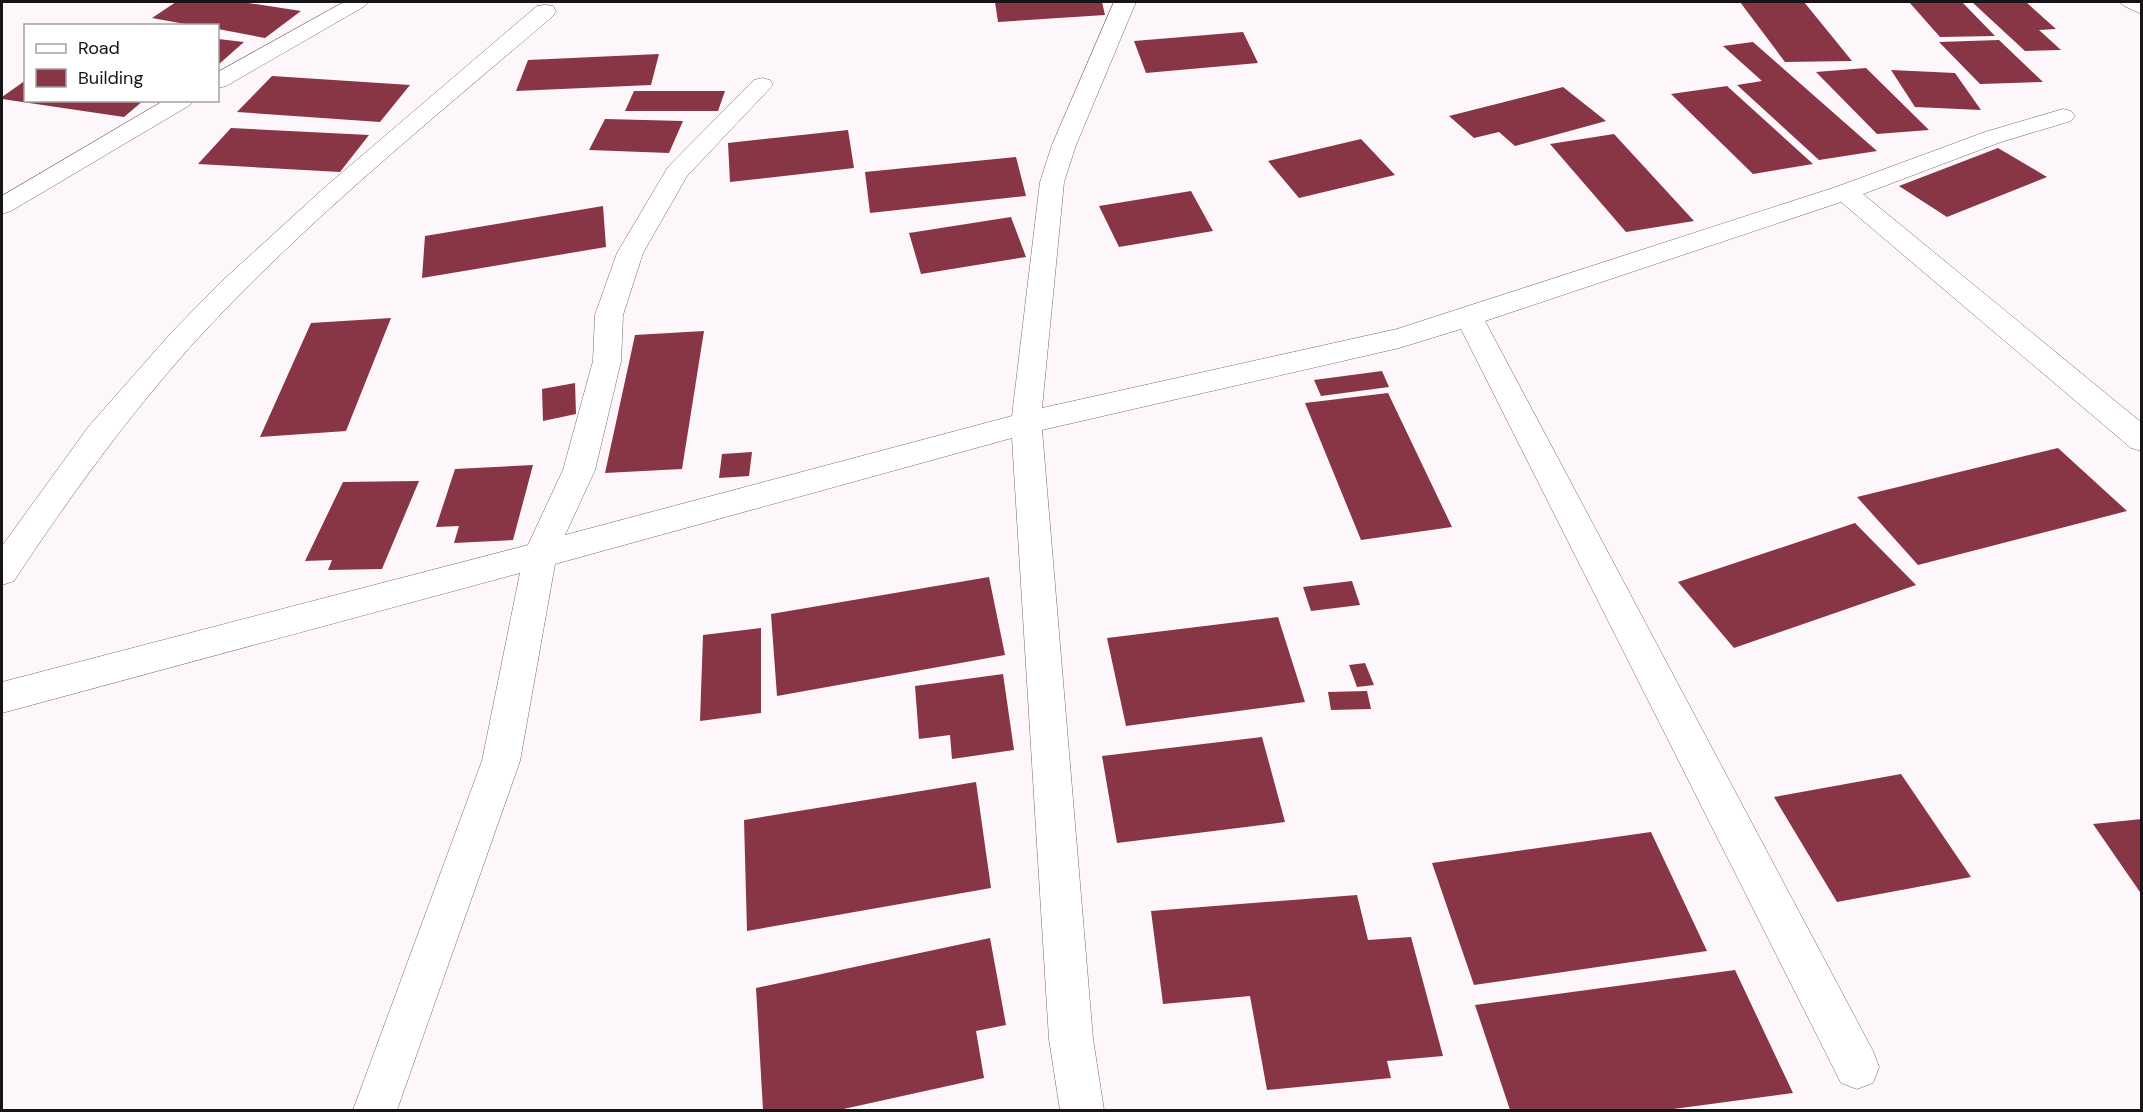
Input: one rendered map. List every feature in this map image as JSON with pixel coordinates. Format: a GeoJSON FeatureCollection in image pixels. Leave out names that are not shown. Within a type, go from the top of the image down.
{"type":"FeatureCollection","features":[{"type":"Feature","properties":{"kind":"street"},"geometry":{"type":"LineString","coordinates":[[219,80],[358,2]]}},
{"type":"Feature","properties":{"kind":"street"},"geometry":{"type":"LineString","coordinates":[[1082,1110],[1071,1039],[1026,423],[1052,182],[1064,146],[1125,2]]}},
{"type":"Feature","properties":{"kind":"street"},"geometry":{"type":"LineString","coordinates":[[2131,2],[2142,8]]}},
{"type":"Feature","properties":{"kind":"street"},"geometry":{"type":"LineString","coordinates":[[2,573],[60,486],[136,390],[207,314],[273,249],[545,11]]}},
{"type":"Feature","properties":{"kind":"street"},"geometry":{"type":"LineString","coordinates":[[375,1110],[501,761],[540,555],[579,470],[608,361],[609,315],[630,253],[677,172],[762,85]]}},
{"type":"Feature","properties":{"kind":"street"},"geometry":{"type":"LineString","coordinates":[[2,206],[180,102]]}},
{"type":"Feature","properties":{"kind":"street"},"geometry":{"type":"LineString","coordinates":[[2,697],[540,555],[1026,423],[1399,338],[1470,317],[1845,192],[1993,137],[2062,116]]}},
{"type":"Feature","properties":{"kind":"street"},"geometry":{"type":"LineString","coordinates":[[1845,192],[2142,440]]}},
{"type":"Feature","properties":{"kind":"street"},"geometry":{"type":"LineString","coordinates":[[1470,317],[1857,1067]]}},
{"type":"Feature","properties":{"kind":"building"},"geometry":{"type":"Polygon","coordinates":[[[176,2],[242,2],[301,11],[265,38],[219,29],[219,24],[185,24],[152,18],[176,2]]]}},
{"type":"Feature","properties":{"kind":"building"},"geometry":{"type":"Polygon","coordinates":[[[995,2],[1102,2],[1105,15],[998,22],[995,2]]]}},
{"type":"Feature","properties":{"kind":"building"},"geometry":{"type":"Polygon","coordinates":[[[1740,2],[1804,2],[1852,61],[1785,62],[1740,2]]]}},
{"type":"Feature","properties":{"kind":"building"},"geometry":{"type":"Polygon","coordinates":[[[1909,2],[1962,2],[1995,36],[1940,37],[1909,2]]]}},
{"type":"Feature","properties":{"kind":"building"},"geometry":{"type":"Polygon","coordinates":[[[1972,2],[2026,2],[2056,29],[2039,30],[2061,50],[2025,51],[1972,2]]]}},
{"type":"Feature","properties":{"kind":"building"},"geometry":{"type":"Polygon","coordinates":[[[1243,32],[1258,63],[1146,73],[1134,41],[1243,32]]]}},
{"type":"Feature","properties":{"kind":"building"},"geometry":{"type":"Polygon","coordinates":[[[219,39],[244,42],[219,64],[219,39]]]}},
{"type":"Feature","properties":{"kind":"building"},"geometry":{"type":"Polygon","coordinates":[[[1999,40],[2043,82],[1980,84],[1939,42],[1999,40]]]}},
{"type":"Feature","properties":{"kind":"building"},"geometry":{"type":"Polygon","coordinates":[[[1753,42],[1877,151],[1819,160],[1737,85],[1762,81],[1723,46],[1753,42]]]}},
{"type":"Feature","properties":{"kind":"building"},"geometry":{"type":"Polygon","coordinates":[[[659,54],[651,85],[516,91],[528,60],[659,54]]]}},
{"type":"Feature","properties":{"kind":"building"},"geometry":{"type":"Polygon","coordinates":[[[1866,68],[1929,130],[1877,134],[1816,72],[1866,68]]]}},
{"type":"Feature","properties":{"kind":"building"},"geometry":{"type":"Polygon","coordinates":[[[1891,70],[1955,73],[1981,110],[1915,107],[1891,70]]]}},
{"type":"Feature","properties":{"kind":"building"},"geometry":{"type":"Polygon","coordinates":[[[272,76],[410,85],[380,122],[237,112],[272,76]]]}},
{"type":"Feature","properties":{"kind":"building"},"geometry":{"type":"Polygon","coordinates":[[[24,81],[24,102],[142,102],[124,117],[2,99],[24,81]]]}},
{"type":"Feature","properties":{"kind":"building"},"geometry":{"type":"Polygon","coordinates":[[[1727,86],[1813,164],[1753,174],[1671,94],[1727,86]]]}},
{"type":"Feature","properties":{"kind":"building"},"geometry":{"type":"Polygon","coordinates":[[[1563,87],[1606,121],[1515,146],[1499,132],[1474,138],[1449,116],[1563,87]]]}},
{"type":"Feature","properties":{"kind":"building"},"geometry":{"type":"Polygon","coordinates":[[[634,91],[725,91],[718,111],[625,111],[634,91]]]}},
{"type":"Feature","properties":{"kind":"building"},"geometry":{"type":"Polygon","coordinates":[[[605,119],[683,121],[669,153],[589,150],[605,119]]]}},
{"type":"Feature","properties":{"kind":"building"},"geometry":{"type":"Polygon","coordinates":[[[231,128],[369,135],[340,172],[198,164],[231,128]]]}},
{"type":"Feature","properties":{"kind":"building"},"geometry":{"type":"Polygon","coordinates":[[[848,130],[854,168],[730,182],[728,143],[848,130]]]}},
{"type":"Feature","properties":{"kind":"building"},"geometry":{"type":"Polygon","coordinates":[[[1614,134],[1694,221],[1626,232],[1550,144],[1614,134]]]}},
{"type":"Feature","properties":{"kind":"building"},"geometry":{"type":"Polygon","coordinates":[[[1361,139],[1395,175],[1299,198],[1268,161],[1361,139]]]}},
{"type":"Feature","properties":{"kind":"building"},"geometry":{"type":"Polygon","coordinates":[[[1998,148],[2047,177],[1947,217],[1899,186],[1998,148]]]}},
{"type":"Feature","properties":{"kind":"building"},"geometry":{"type":"Polygon","coordinates":[[[1016,157],[1026,196],[870,213],[865,172],[1016,157]]]}},
{"type":"Feature","properties":{"kind":"building"},"geometry":{"type":"Polygon","coordinates":[[[1191,191],[1213,231],[1119,247],[1099,206],[1191,191]]]}},
{"type":"Feature","properties":{"kind":"building"},"geometry":{"type":"Polygon","coordinates":[[[603,206],[606,247],[422,278],[425,236],[603,206]]]}},
{"type":"Feature","properties":{"kind":"building"},"geometry":{"type":"Polygon","coordinates":[[[1011,217],[1026,257],[921,274],[909,233],[1011,217]]]}},
{"type":"Feature","properties":{"kind":"building"},"geometry":{"type":"Polygon","coordinates":[[[391,318],[346,431],[260,437],[311,323],[391,318]]]}},
{"type":"Feature","properties":{"kind":"building"},"geometry":{"type":"Polygon","coordinates":[[[704,331],[682,469],[605,473],[635,335],[704,331]]]}},
{"type":"Feature","properties":{"kind":"building"},"geometry":{"type":"Polygon","coordinates":[[[1382,371],[1389,387],[1321,396],[1314,380],[1382,371]]]}},
{"type":"Feature","properties":{"kind":"building"},"geometry":{"type":"Polygon","coordinates":[[[575,383],[576,414],[543,421],[542,389],[575,383]]]}},
{"type":"Feature","properties":{"kind":"building"},"geometry":{"type":"Polygon","coordinates":[[[1388,393],[1452,527],[1361,540],[1305,403],[1388,393]]]}},
{"type":"Feature","properties":{"kind":"building"},"geometry":{"type":"Polygon","coordinates":[[[2058,448],[2127,511],[1918,565],[1857,497],[2058,448]]]}},
{"type":"Feature","properties":{"kind":"building"},"geometry":{"type":"Polygon","coordinates":[[[752,452],[749,476],[719,478],[722,454],[752,452]]]}},
{"type":"Feature","properties":{"kind":"building"},"geometry":{"type":"Polygon","coordinates":[[[533,465],[513,540],[454,543],[459,526],[436,527],[455,469],[533,465]]]}},
{"type":"Feature","properties":{"kind":"building"},"geometry":{"type":"Polygon","coordinates":[[[419,481],[382,569],[328,570],[332,560],[305,561],[343,482],[419,481]]]}},
{"type":"Feature","properties":{"kind":"building"},"geometry":{"type":"Polygon","coordinates":[[[1855,523],[1916,585],[1734,648],[1678,582],[1855,523]]]}},
{"type":"Feature","properties":{"kind":"building"},"geometry":{"type":"Polygon","coordinates":[[[989,577],[1005,655],[777,696],[771,614],[989,577]]]}},
{"type":"Feature","properties":{"kind":"building"},"geometry":{"type":"Polygon","coordinates":[[[1352,581],[1360,605],[1311,611],[1303,587],[1352,581]]]}},
{"type":"Feature","properties":{"kind":"building"},"geometry":{"type":"Polygon","coordinates":[[[1278,617],[1305,702],[1126,726],[1107,638],[1278,617]]]}},
{"type":"Feature","properties":{"kind":"building"},"geometry":{"type":"Polygon","coordinates":[[[761,628],[761,713],[700,721],[703,635],[761,628]]]}},
{"type":"Feature","properties":{"kind":"building"},"geometry":{"type":"Polygon","coordinates":[[[1365,663],[1374,685],[1357,687],[1349,665],[1365,663]]]}},
{"type":"Feature","properties":{"kind":"building"},"geometry":{"type":"Polygon","coordinates":[[[1003,674],[1014,750],[952,759],[950,735],[919,739],[915,686],[1003,674]]]}},
{"type":"Feature","properties":{"kind":"building"},"geometry":{"type":"Polygon","coordinates":[[[1367,691],[1371,709],[1331,710],[1328,692],[1367,691]]]}},
{"type":"Feature","properties":{"kind":"building"},"geometry":{"type":"Polygon","coordinates":[[[1262,737],[1285,822],[1117,843],[1102,756],[1262,737]]]}},
{"type":"Feature","properties":{"kind":"building"},"geometry":{"type":"Polygon","coordinates":[[[1901,774],[1971,877],[1837,902],[1774,797],[1901,774]]]}},
{"type":"Feature","properties":{"kind":"building"},"geometry":{"type":"Polygon","coordinates":[[[976,782],[991,888],[747,931],[744,820],[976,782]]]}},
{"type":"Feature","properties":{"kind":"building"},"geometry":{"type":"Polygon","coordinates":[[[2142,819],[2142,895],[2093,824],[2142,819]]]}},
{"type":"Feature","properties":{"kind":"building"},"geometry":{"type":"Polygon","coordinates":[[[1651,832],[1707,951],[1474,985],[1432,863],[1651,832]]]}},
{"type":"Feature","properties":{"kind":"building"},"geometry":{"type":"Polygon","coordinates":[[[1357,895],[1368,940],[1411,937],[1443,1056],[1387,1061],[1391,1078],[1267,1090],[1250,996],[1163,1004],[1151,911],[1357,895]]]}},
{"type":"Feature","properties":{"kind":"building"},"geometry":{"type":"Polygon","coordinates":[[[990,938],[1006,1025],[976,1031],[984,1078],[839,1110],[763,1110],[756,988],[990,938]]]}},
{"type":"Feature","properties":{"kind":"building"},"geometry":{"type":"Polygon","coordinates":[[[1735,970],[1793,1093],[1666,1110],[1510,1110],[1475,1005],[1735,970]]]}}]}
